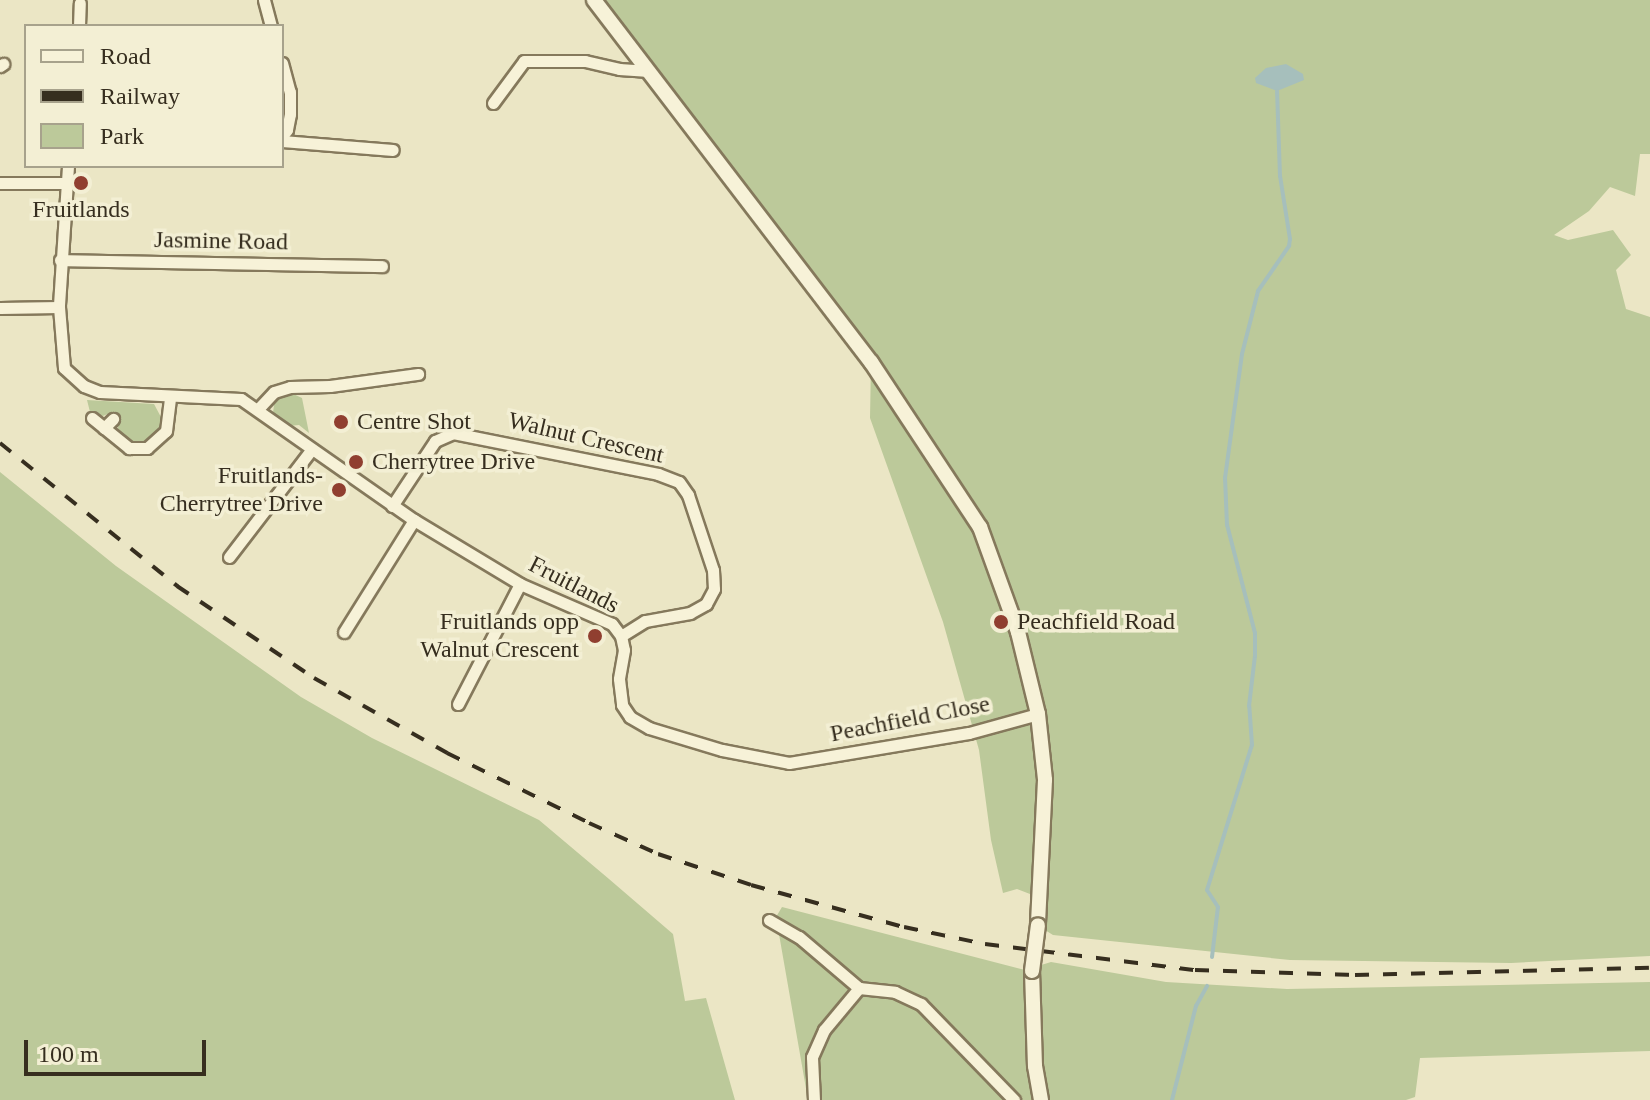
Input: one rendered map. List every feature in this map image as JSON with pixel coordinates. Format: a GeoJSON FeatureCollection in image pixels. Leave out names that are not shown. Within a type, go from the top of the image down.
{"type":"FeatureCollection","features":[{"type":"Feature","properties":{"kind":"street"},"geometry":{"type":"LineString","coordinates":[[264,0],[270,24]]}},
{"type":"Feature","properties":{"kind":"street"},"geometry":{"type":"LineString","coordinates":[[594,0],[871,362],[980,527],[1018,632],[1038,714],[1045,780],[1038,925],[1032,971],[1035,1066],[1041,1100]]}},
{"type":"Feature","properties":{"kind":"street"},"geometry":{"type":"LineString","coordinates":[[79,24],[80,3]]}},
{"type":"Feature","properties":{"kind":"street"},"geometry":{"type":"LineString","coordinates":[[493,103],[524,61],[585,61],[619,69],[649,71]]}},
{"type":"Feature","properties":{"kind":"street"},"geometry":{"type":"LineString","coordinates":[[284,70],[290,92],[290,114],[284,135]]}},
{"type":"Feature","properties":{"kind":"street"},"geometry":{"type":"LineString","coordinates":[[284,138],[393,150]]}},
{"type":"Feature","properties":{"kind":"street","name":"Fruitlands"},"geometry":{"type":"LineString","coordinates":[[68,168],[59,307],[64,368],[84,386],[100,392],[241,399],[414,520],[520,584],[612,624],[621,636],[624,650],[619,679],[622,705],[630,717],[649,728],[722,750],[789,763]]}},
{"type":"Feature","properties":{"kind":"street"},"geometry":{"type":"LineString","coordinates":[[0,183],[67,183]]}},
{"type":"Feature","properties":{"kind":"street","name":"Jasmine Road"},"geometry":{"type":"LineString","coordinates":[[60,260],[382,266]]}},
{"type":"Feature","properties":{"kind":"street"},"geometry":{"type":"LineString","coordinates":[[0,308],[59,307]]}},
{"type":"Feature","properties":{"kind":"street"},"geometry":{"type":"LineString","coordinates":[[258,409],[274,392],[290,387],[330,386],[418,374]]}},
{"type":"Feature","properties":{"kind":"street"},"geometry":{"type":"LineString","coordinates":[[92,418],[108,424],[129,448],[147,448],[166,431],[170,396]]}},
{"type":"Feature","properties":{"kind":"street","name":"Walnut Crescent"},"geometry":{"type":"LineString","coordinates":[[392,506],[435,441],[453,433],[643,471],[679,482],[693,508],[713,570],[714,589],[706,604],[690,613],[645,621],[621,636]]}},
{"type":"Feature","properties":{"kind":"street"},"geometry":{"type":"LineString","coordinates":[[229,557],[312,449]]}},
{"type":"Feature","properties":{"kind":"street"},"geometry":{"type":"LineString","coordinates":[[344,632],[414,520]]}},
{"type":"Feature","properties":{"kind":"street"},"geometry":{"type":"LineString","coordinates":[[458,704],[520,584]]}},
{"type":"Feature","properties":{"kind":"street","name":"Peachfield Close"},"geometry":{"type":"LineString","coordinates":[[789,763],[969,733],[1038,714]]}},
{"type":"Feature","properties":{"kind":"street"},"geometry":{"type":"LineString","coordinates":[[769,920],[799,937],[859,988],[895,992],[921,1004],[1014,1100]]}},
{"type":"Feature","properties":{"kind":"street"},"geometry":{"type":"LineString","coordinates":[[814,1100],[812,1057],[824,1030],[859,988]]}},
{"type":"Feature","properties":{"kind":"green space"},"geometry":{"type":"Polygon","coordinates":[[[594,0],[1650,0],[1650,154],[1640,154],[1635,196],[1610,187],[1589,211],[1554,235],[1568,240],[1613,230],[1631,255],[1616,270],[1626,309],[1650,317],[1650,956],[1511,963],[1290,960],[1053,935],[1032,922],[1030,894],[1017,889],[1003,893],[991,840],[979,750],[943,622],[870,418],[871,362],[594,0]]]}},
{"type":"Feature","properties":{"kind":"green space"},"geometry":{"type":"Polygon","coordinates":[[[289,392],[302,398],[309,433],[299,425],[288,426],[273,413],[275,397],[289,392]]]}},
{"type":"Feature","properties":{"kind":"green space"},"geometry":{"type":"Polygon","coordinates":[[[87,400],[154,404],[162,419],[159,430],[137,446],[117,432],[120,419],[112,412],[103,416],[90,412],[87,400]]]}},
{"type":"Feature","properties":{"kind":"green space"},"geometry":{"type":"Polygon","coordinates":[[[0,472],[116,566],[301,697],[372,738],[539,820],[609,879],[673,934],[685,1001],[706,998],[735,1100],[0,1100],[0,472]]]}},
{"type":"Feature","properties":{"kind":"green space"},"geometry":{"type":"Polygon","coordinates":[[[782,907],[1025,970],[1051,962],[1166,982],[1287,989],[1650,982],[1650,1051],[1420,1058],[1415,1097],[1406,1100],[808,1100],[776,917],[782,907]]]}},
{"type":"Feature","properties":{"kind":"water"},"geometry":{"type":"Polygon","coordinates":[[[1286,64],[1303,74],[1304,80],[1277,91],[1256,83],[1255,78],[1266,68],[1286,64]]]}},
{"type":"Feature","properties":{"kind":"waterway"},"geometry":{"type":"LineString","coordinates":[[1212,957],[1218,907],[1207,890],[1252,745],[1249,706],[1255,656],[1255,633],[1227,525],[1225,478],[1242,354],[1258,291],[1289,246],[1290,239],[1280,176],[1277,91]]}},
{"type":"Feature","properties":{"kind":"waterway"},"geometry":{"type":"LineString","coordinates":[[1172,1100],[1196,1006],[1207,986]]}},
{"type":"Feature","properties":{"kind":"railway"},"geometry":{"type":"LineString","coordinates":[[0,443],[177,586],[314,678],[447,753],[589,823],[658,854],[751,885],[904,927],[985,944],[1195,970],[1355,975],[1650,968]]}},
{"type":"Feature","properties":{"kind":"place","name":"Fruitlands"},"geometry":{"type":"Point","coordinates":[81,183]}},
{"type":"Feature","properties":{"kind":"place","name":"Centre Shot"},"geometry":{"type":"Point","coordinates":[341,422]}},
{"type":"Feature","properties":{"kind":"place","name":"Cherrytree Drive"},"geometry":{"type":"Point","coordinates":[356,462]}},
{"type":"Feature","properties":{"kind":"place","name":"Fruitlands- Cherrytree Drive"},"geometry":{"type":"Point","coordinates":[339,490]}},
{"type":"Feature","properties":{"kind":"place","name":"Peachfield Road"},"geometry":{"type":"Point","coordinates":[1001,622]}},
{"type":"Feature","properties":{"kind":"place","name":"Fruitlands opp Walnut Crescent"},"geometry":{"type":"Point","coordinates":[595,636]}}]}
